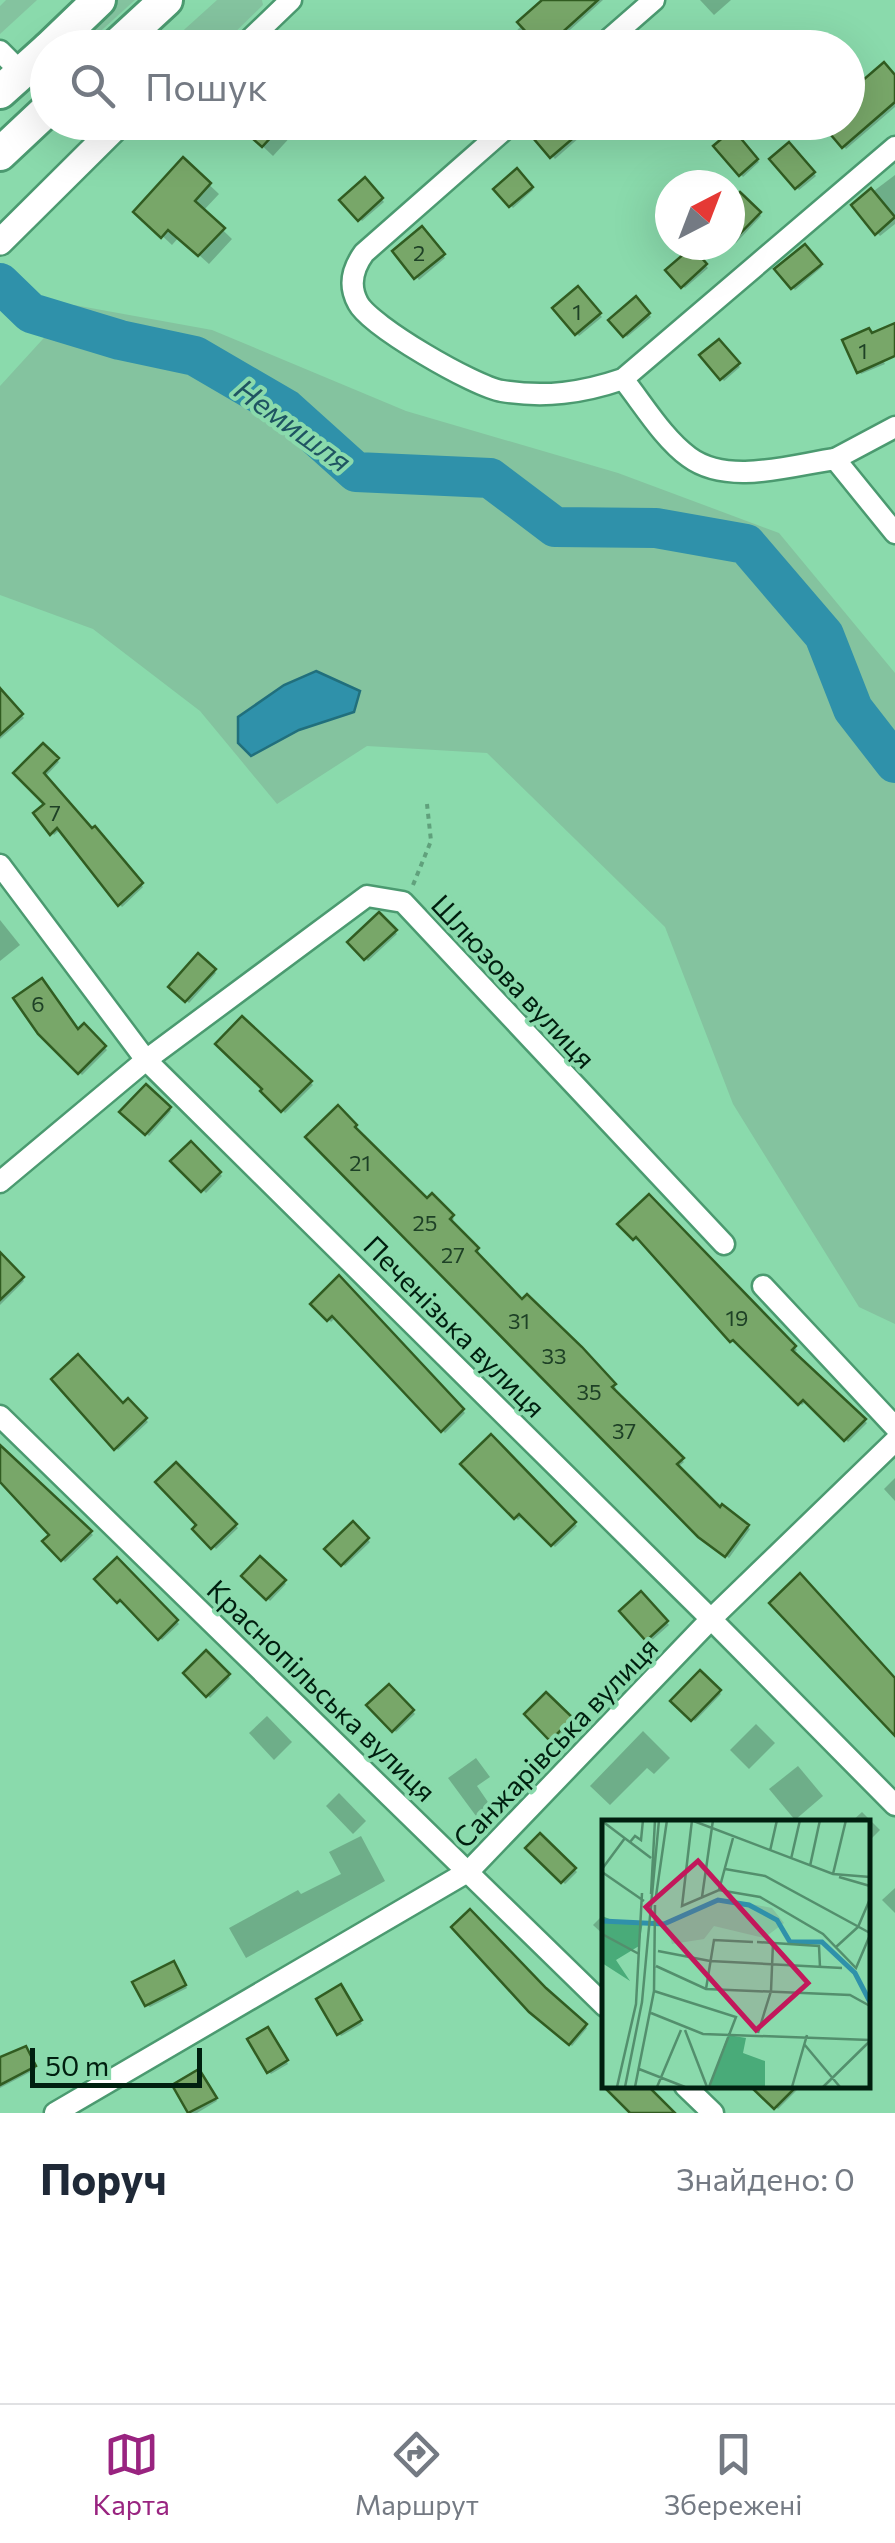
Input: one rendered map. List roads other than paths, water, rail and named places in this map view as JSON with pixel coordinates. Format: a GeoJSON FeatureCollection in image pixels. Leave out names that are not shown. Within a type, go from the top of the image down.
{"type":"FeatureCollection","features":[{"type":"Feature","properties":{"kind":"main road"},"geometry":{"type":"LineString","coordinates":[[67,30],[99,0]]}},
{"type":"Feature","properties":{"kind":"main road"},"geometry":{"type":"LineString","coordinates":[[134,30],[166,0]]}},
{"type":"Feature","properties":{"kind":"main road"},"geometry":{"type":"LineString","coordinates":[[30,59],[7,72],[30,87]]}},
{"type":"Feature","properties":{"kind":"main road"},"geometry":{"type":"LineString","coordinates":[[0,154],[30,126]]}},
{"type":"Feature","properties":{"kind":"street"},"geometry":{"type":"LineString","coordinates":[[260,30],[291,0]]}},
{"type":"Feature","properties":{"kind":"street"},"geometry":{"type":"LineString","coordinates":[[620,30],[654,0]]}},
{"type":"Feature","properties":{"kind":"street"},"geometry":{"type":"LineString","coordinates":[[0,242],[103,140]]}},
{"type":"Feature","properties":{"kind":"street"},"geometry":{"type":"LineString","coordinates":[[492,140],[364,252],[352,275],[356,300],[363,311],[450,370],[496,390],[546,397],[623,379],[895,147]]}},
{"type":"Feature","properties":{"kind":"street"},"geometry":{"type":"LineString","coordinates":[[623,379],[690,458],[710,468],[731,472],[835,459],[895,427]]}},
{"type":"Feature","properties":{"kind":"street"},"geometry":{"type":"LineString","coordinates":[[835,459],[895,533]]}},
{"type":"Feature","properties":{"kind":"street","name":"Печенізька вулиця"},"geometry":{"type":"LineString","coordinates":[[0,866],[146,1060],[711,1618],[895,1806]]}},
{"type":"Feature","properties":{"kind":"street","name":"Шлюзова вулиця"},"geometry":{"type":"LineString","coordinates":[[0,1182],[146,1060],[367,896],[402,902],[724,1244]]}},
{"type":"Feature","properties":{"kind":"street"},"geometry":{"type":"LineString","coordinates":[[763,1286],[895,1427]]}},
{"type":"Feature","properties":{"kind":"street","name":"Краснопільська вулиця"},"geometry":{"type":"LineString","coordinates":[[0,1416],[602,2003]]}},
{"type":"Feature","properties":{"kind":"street","name":"Санжарівська вулиця"},"geometry":{"type":"LineString","coordinates":[[55,2113],[469,1872],[711,1618],[895,1441]]}},
{"type":"Feature","properties":{"kind":"street"},"geometry":{"type":"LineString","coordinates":[[687,2088],[713,2113]]}},
{"type":"Feature","properties":{"kind":"water"},"geometry":{"type":"Polygon","coordinates":[[[316,671],[360,691],[354,712],[299,730],[251,756],[238,743],[238,717],[284,685],[316,671]]]}},
{"type":"Feature","properties":{"kind":"waterway","name":"Немишля"},"geometry":{"type":"LineString","coordinates":[[0,283],[31,313],[120,340],[195,356],[286,409],[356,472],[490,478],[555,527],[656,528],[746,544],[824,635],[853,709],[895,763]]}}]}
